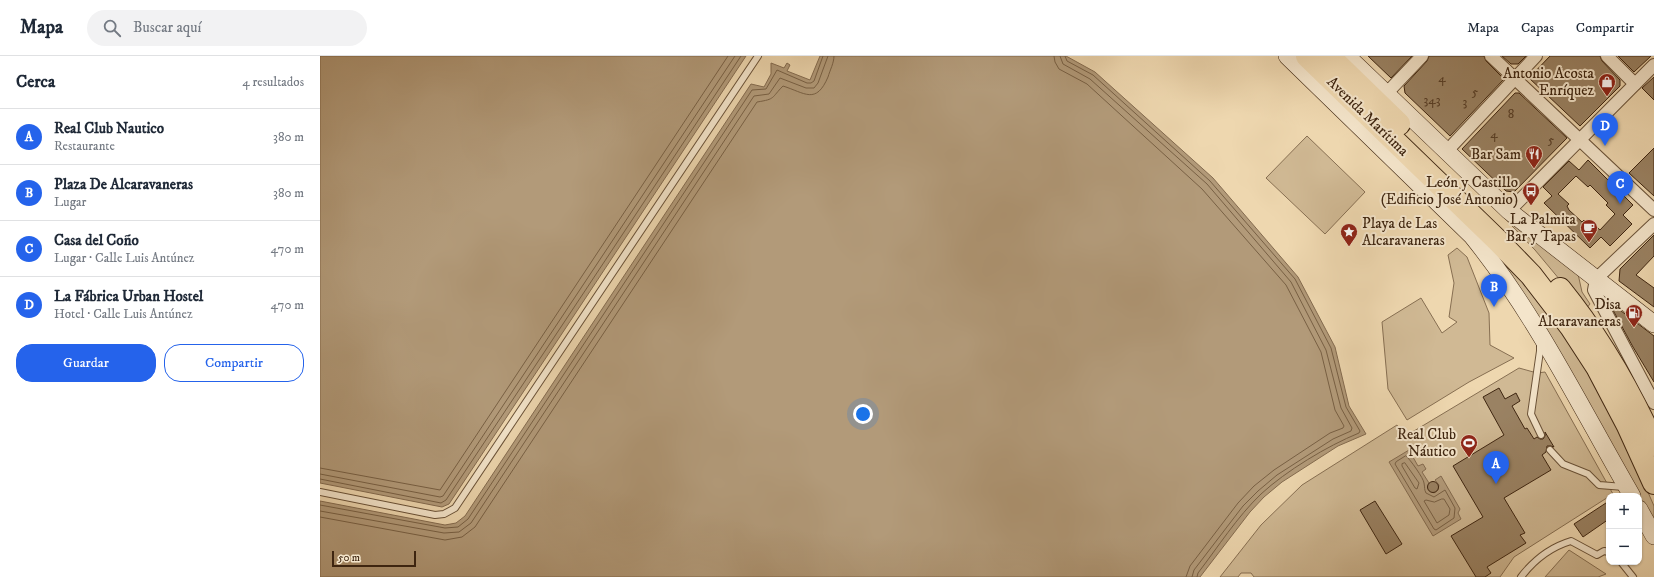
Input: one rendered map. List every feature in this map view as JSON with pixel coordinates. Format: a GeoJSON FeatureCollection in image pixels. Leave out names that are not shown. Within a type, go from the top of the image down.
{"type":"FeatureCollection","features":[{"type":"Feature","properties":{"kind":"highway"},"geometry":{"type":"LineString","coordinates":[[1321,59],[1358,126],[1414,160]]}},
{"type":"Feature","properties":{"kind":"highway"},"geometry":{"type":"LineString","coordinates":[[1321,59],[1348,61],[1379,92]]}},
{"type":"Feature","properties":{"kind":"highway","name":"Avenida Marítima"},"geometry":{"type":"LineString","coordinates":[[1321,59],[1379,92],[1542,266],[1584,319],[1611,362],[1642,418],[1654,445]]}},
{"type":"Feature","properties":{"kind":"highway","name":"Avenida Marítima"},"geometry":{"type":"LineString","coordinates":[[1321,59],[1414,160],[1498,240],[1531,275],[1571,327],[1597,367],[1628,426],[1654,483]]}},
{"type":"Feature","properties":{"kind":"street"},"geometry":{"type":"LineString","coordinates":[[1287,56],[1472,236],[1498,269],[1526,310],[1629,492]]}},
{"type":"Feature","properties":{"kind":"street"},"geometry":{"type":"LineString","coordinates":[[1422,56],[1379,92],[1509,211],[1654,324]]}},
{"type":"Feature","properties":{"kind":"street"},"geometry":{"type":"LineString","coordinates":[[1491,56],[1654,210]]}},
{"type":"Feature","properties":{"kind":"street"},"geometry":{"type":"LineString","coordinates":[[1446,152],[1536,56]]}},
{"type":"Feature","properties":{"kind":"street"},"geometry":{"type":"LineString","coordinates":[[1606,56],[1635,84]]}},
{"type":"Feature","properties":{"kind":"street"},"geometry":{"type":"LineString","coordinates":[[1509,211],[1654,65]]}},
{"type":"Feature","properties":{"kind":"street"},"geometry":{"type":"LineString","coordinates":[[1654,224],[1596,279],[1594,290],[1654,403]]}},
{"type":"Feature","properties":{"kind":"street"},"geometry":{"type":"LineString","coordinates":[[1642,514],[1654,536]]}},
{"type":"Feature","properties":{"kind":"lane"},"geometry":{"type":"LineString","coordinates":[[320,492],[435,515],[444,514],[455,508],[758,56]]}},
{"type":"Feature","properties":{"kind":"lane"},"geometry":{"type":"LineString","coordinates":[[1538,331],[1540,351],[1531,414],[1540,435]]}},
{"type":"Feature","properties":{"kind":"lane"},"geometry":{"type":"LineString","coordinates":[[1550,450],[1562,464],[1588,474],[1599,485],[1629,492]]}},
{"type":"Feature","properties":{"kind":"lane"},"geometry":{"type":"LineString","coordinates":[[1521,577],[1531,564],[1563,543],[1571,541],[1597,555],[1606,551]]}},
{"type":"Feature","properties":{"kind":"lane"},"geometry":{"type":"LineString","coordinates":[[1624,565],[1634,577]]}},
{"type":"Feature","properties":{"kind":"shaded area"},"geometry":{"type":"Polygon","coordinates":[[[1307,136],[1365,192],[1325,234],[1266,178],[1307,136]]]}},
{"type":"Feature","properties":{"kind":"shaded area"},"geometry":{"type":"Polygon","coordinates":[[[1439,196],[1493,245],[1563,326],[1633,458],[1654,506],[1654,525],[1642,503],[1642,493],[1636,493],[1591,411],[1439,196]]]}},
{"type":"Feature","properties":{"kind":"shaded area"},"geometry":{"type":"Polygon","coordinates":[[[1491,204],[1578,274],[1582,292],[1590,304],[1585,310],[1535,250],[1491,204]]]}},
{"type":"Feature","properties":{"kind":"shaded area"},"geometry":{"type":"Polygon","coordinates":[[[1457,248],[1467,257],[1489,313],[1490,345],[1514,358],[1469,382],[1407,420],[1388,389],[1382,322],[1421,298],[1442,333],[1457,322],[1449,317],[1454,283],[1448,255],[1457,248]]]}},
{"type":"Feature","properties":{"kind":"shaded area","name":"Real Club Náutico"},"geometry":{"type":"Polygon","coordinates":[[[1519,368],[1537,373],[1545,372],[1612,493],[1606,493],[1606,498],[1514,557],[1500,577],[1254,577],[1251,573],[1241,573],[1238,577],[1220,577],[1261,525],[1302,485],[1397,425],[1404,437],[1519,368]]]}},
{"type":"Feature","properties":{"kind":"shaded area"},"geometry":{"type":"Polygon","coordinates":[[[1569,550],[1606,574],[1598,577],[1545,577],[1569,550]]]}},
{"type":"Feature","properties":{"kind":"water"},"geometry":{"type":"Polygon","coordinates":[[[320,56],[746,56],[449,504],[442,507],[320,483],[320,56]]]}},
{"type":"Feature","properties":{"kind":"water"},"geometry":{"type":"Polygon","coordinates":[[[820,56],[1066,56],[1095,72],[1213,178],[1298,277],[1335,347],[1349,406],[1366,434],[1338,446],[1282,482],[1264,497],[1250,512],[1200,577],[320,577],[320,501],[445,525],[456,523],[465,516],[751,84],[764,87],[771,74],[771,63],[784,68],[787,63],[790,65],[787,71],[810,80],[820,56]]]}},
{"type":"Feature","properties":{"kind":"water"},"geometry":{"type":"Polygon","coordinates":[[[1409,450],[1418,466],[1423,464],[1426,469],[1422,472],[1429,483],[1429,490],[1434,493],[1438,490],[1439,485],[1435,480],[1441,476],[1460,509],[1458,513],[1461,519],[1433,536],[1389,462],[1409,450]]]}},
{"type":"Feature","properties":{"kind":"building"},"geometry":{"type":"Polygon","coordinates":[[[1368,56],[1412,56],[1391,78],[1368,56]]]}},
{"type":"Feature","properties":{"kind":"building"},"geometry":{"type":"Polygon","coordinates":[[[1429,56],[1484,56],[1486,61],[1504,79],[1450,136],[1405,93],[1404,86],[1427,61],[1429,56]]]}},
{"type":"Feature","properties":{"kind":"building"},"geometry":{"type":"Polygon","coordinates":[[[1502,56],[1526,56],[1518,64],[1511,64],[1502,56]]]}},
{"type":"Feature","properties":{"kind":"building"},"geometry":{"type":"Polygon","coordinates":[[[1550,56],[1600,56],[1602,61],[1620,80],[1620,86],[1580,126],[1529,78],[1550,56]]]}},
{"type":"Feature","properties":{"kind":"building"},"geometry":{"type":"Polygon","coordinates":[[[1618,56],[1651,56],[1634,72],[1618,56]]]}},
{"type":"Feature","properties":{"kind":"building"},"geometry":{"type":"Polygon","coordinates":[[[1654,77],[1654,100],[1642,88],[1654,77]]]}},
{"type":"Feature","properties":{"kind":"building"},"geometry":{"type":"Polygon","coordinates":[[[1515,93],[1519,93],[1567,138],[1514,192],[1506,191],[1462,149],[1515,93]]]}},
{"type":"Feature","properties":{"kind":"building"},"geometry":{"type":"Polygon","coordinates":[[[1654,148],[1654,196],[1629,173],[1654,148]]]}},
{"type":"Feature","properties":{"kind":"building"},"geometry":{"type":"Polygon","coordinates":[[[1588,160],[1633,205],[1623,215],[1632,224],[1610,246],[1601,237],[1590,248],[1544,203],[1552,196],[1543,187],[1569,161],[1579,170],[1588,160]],[[1576,176],[1558,194],[1569,204],[1567,206],[1569,210],[1582,222],[1584,220],[1587,223],[1590,221],[1600,230],[1615,214],[1606,205],[1608,203],[1590,185],[1588,187],[1576,176]]]}},
{"type":"Feature","properties":{"kind":"building"},"geometry":{"type":"Polygon","coordinates":[[[1654,235],[1654,256],[1636,275],[1654,288],[1654,307],[1619,281],[1620,269],[1654,235]]]}},
{"type":"Feature","properties":{"kind":"building"},"geometry":{"type":"Polygon","coordinates":[[[1608,301],[1654,336],[1654,382],[1633,347],[1608,301]]]}},
{"type":"Feature","properties":{"kind":"building"},"geometry":{"type":"Polygon","coordinates":[[[1499,388],[1505,399],[1516,393],[1520,401],[1512,406],[1525,429],[1527,428],[1534,439],[1537,437],[1543,439],[1545,432],[1554,447],[1547,446],[1546,452],[1542,455],[1551,470],[1504,498],[1525,533],[1520,535],[1526,543],[1487,567],[1491,573],[1485,577],[1476,577],[1451,536],[1483,517],[1453,466],[1504,435],[1483,397],[1499,388]]]}},
{"type":"Feature","properties":{"kind":"building"},"geometry":{"type":"Polygon","coordinates":[[[1433,481],[1437,483],[1439,487],[1437,491],[1433,493],[1429,491],[1427,487],[1429,483],[1433,481]]]}},
{"type":"Feature","properties":{"kind":"building"},"geometry":{"type":"Polygon","coordinates":[[[1375,501],[1402,544],[1386,554],[1360,510],[1375,501]]]}},
{"type":"Feature","properties":{"kind":"building"},"geometry":{"type":"Polygon","coordinates":[[[1606,503],[1606,521],[1583,537],[1574,524],[1606,503]]]}},
{"type":"Feature","properties":{"kind":"place","name":"Antonio Acosta Enríquez"},"geometry":{"type":"Point","coordinates":[1607,97]}},
{"type":"Feature","properties":{"kind":"place","name":"La Fábrica Urban Hostel"},"geometry":{"type":"Point","coordinates":[1605,146]}},
{"type":"Feature","properties":{"kind":"place","name":"Bar Sam"},"geometry":{"type":"Point","coordinates":[1534,169]}},
{"type":"Feature","properties":{"kind":"place","name":"Casa del Coño"},"geometry":{"type":"Point","coordinates":[1620,204]}},
{"type":"Feature","properties":{"kind":"place","name":"León y Castillo (Edificio José Antonio)"},"geometry":{"type":"Point","coordinates":[1531,206]}},
{"type":"Feature","properties":{"kind":"place","name":"La Palmita Bar y Tapas"},"geometry":{"type":"Point","coordinates":[1589,243]}},
{"type":"Feature","properties":{"kind":"place","name":"Playa de Las Alcaravaneras"},"geometry":{"type":"Point","coordinates":[1349,247]}},
{"type":"Feature","properties":{"kind":"place","name":"Plaza De Alcaravaneras"},"geometry":{"type":"Point","coordinates":[1494,307]}},
{"type":"Feature","properties":{"kind":"place","name":"Disa Alcaravaneras"},"geometry":{"type":"Point","coordinates":[1634,328]}},
{"type":"Feature","properties":{"kind":"place","name":"Real Club Náutico"},"geometry":{"type":"Point","coordinates":[1469,458]}},
{"type":"Feature","properties":{"kind":"place","name":"Real Club Nautico"},"geometry":{"type":"Point","coordinates":[1496,484]}}]}
